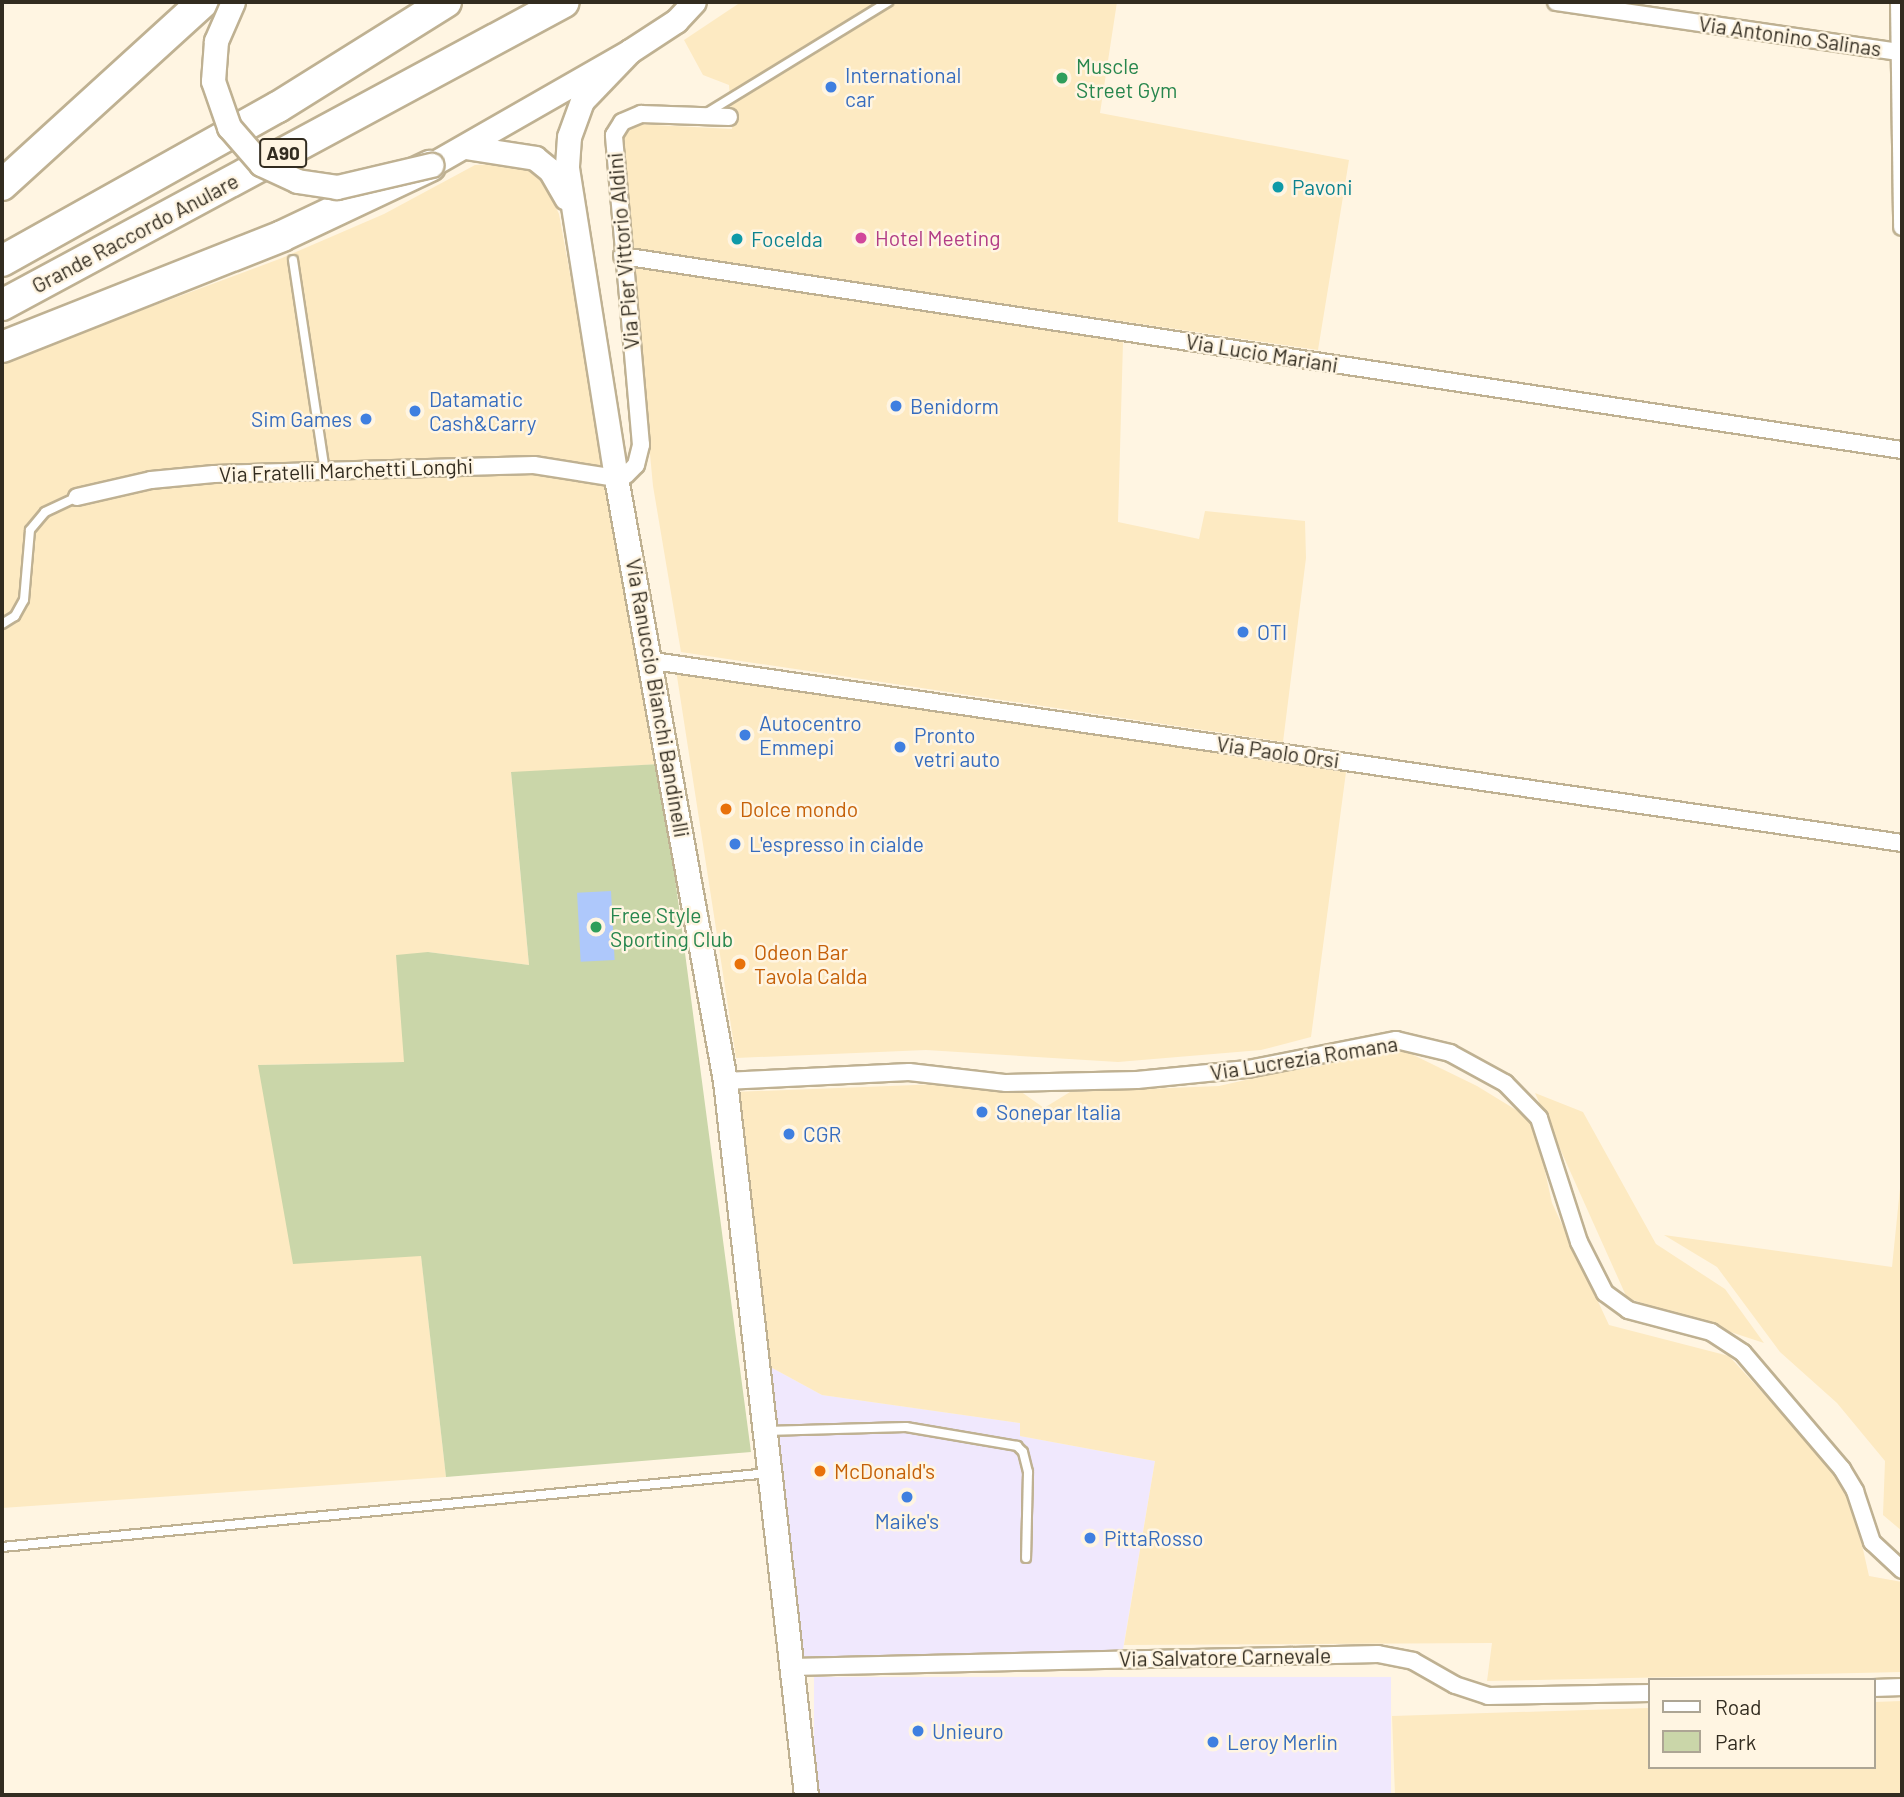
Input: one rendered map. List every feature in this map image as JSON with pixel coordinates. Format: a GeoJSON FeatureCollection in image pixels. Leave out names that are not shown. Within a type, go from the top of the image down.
{"type":"FeatureCollection","features":[{"type":"Feature","properties":{"kind":"highway"},"geometry":{"type":"LineString","coordinates":[[2,185],[203,2]]}},
{"type":"Feature","properties":{"kind":"highway","name":"Grande Raccordo Anulare"},"geometry":{"type":"LineString","coordinates":[[2,261],[278,107],[446,2]]}},
{"type":"Feature","properties":{"kind":"highway","name":"Grande Raccordo Anulare"},"geometry":{"type":"LineString","coordinates":[[2,304],[564,2]]}},
{"type":"Feature","properties":{"kind":"highway"},"geometry":{"type":"LineString","coordinates":[[2,347],[165,284],[345,209],[431,165]]}},
{"type":"Feature","properties":{"kind":"street"},"geometry":{"type":"LineString","coordinates":[[233,2],[216,41],[213,81],[229,127],[261,164],[285,177],[337,187],[431,165],[713,2]]}},
{"type":"Feature","properties":{"kind":"street"},"geometry":{"type":"LineString","coordinates":[[676,21],[694,2]]}},
{"type":"Feature","properties":{"kind":"street","name":"Via Antonino Salinas"},"geometry":{"type":"LineString","coordinates":[[1556,2],[1899,52]]}},
{"type":"Feature","properties":{"kind":"street"},"geometry":{"type":"LineString","coordinates":[[1899,2],[1902,227]]}},
{"type":"Feature","properties":{"kind":"street","name":"Via Ranuccio Bianchi Bandinelli"},"geometry":{"type":"LineString","coordinates":[[630,51],[592,88],[575,117],[566,153],[588,315],[616,478],[653,661],[725,1081],[806,1795]]}},
{"type":"Feature","properties":{"kind":"street","name":"Via Pier Vittorio Aldini"},"geometry":{"type":"LineString","coordinates":[[616,478],[636,465],[641,445],[612,150],[617,128],[627,118],[641,114],[729,117]]}},
{"type":"Feature","properties":{"kind":"street"},"geometry":{"type":"LineString","coordinates":[[465,147],[535,158],[555,177],[572,208]]}},
{"type":"Feature","properties":{"kind":"street","name":"Via Lucio Mariani"},"geometry":{"type":"LineString","coordinates":[[622,256],[1902,450]]}},
{"type":"Feature","properties":{"kind":"street","name":"Via Fratelli Marchetti Longhi"},"geometry":{"type":"LineString","coordinates":[[77,497],[169,477],[325,471],[550,466],[616,478]]}},
{"type":"Feature","properties":{"kind":"street","name":"Via Paolo Orsi"},"geometry":{"type":"LineString","coordinates":[[653,661],[1902,843]]}},
{"type":"Feature","properties":{"kind":"street","name":"Via Lucrezia Romana"},"geometry":{"type":"LineString","coordinates":[[725,1081],[909,1072],[1006,1083],[1100,1081],[1248,1069],[1380,1041],[1412,1041],[1443,1051],[1497,1078],[1535,1112],[1579,1242],[1605,1293],[1628,1310],[1711,1332],[1743,1353],[1842,1469],[1855,1491],[1872,1542],[1902,1570]]}},
{"type":"Feature","properties":{"kind":"street","name":"Via Salvatore Carnevale"},"geometry":{"type":"LineString","coordinates":[[791,1667],[1378,1654],[1413,1661],[1459,1687],[1489,1696],[1648,1693]]}},
{"type":"Feature","properties":{"kind":"street"},"geometry":{"type":"LineString","coordinates":[[1876,1688],[1902,1687]]}},
{"type":"Feature","properties":{"kind":"lane"},"geometry":{"type":"LineString","coordinates":[[703,116],[888,2]]}},
{"type":"Feature","properties":{"kind":"lane"},"geometry":{"type":"LineString","coordinates":[[293,260],[325,471]]}},
{"type":"Feature","properties":{"kind":"lane"},"geometry":{"type":"LineString","coordinates":[[2,624],[15,616],[24,600],[30,530],[45,512],[77,497]]}},
{"type":"Feature","properties":{"kind":"lane"},"geometry":{"type":"LineString","coordinates":[[765,1431],[906,1427],[1017,1446],[1023,1452],[1028,1472],[1026,1558]]}},
{"type":"Feature","properties":{"kind":"lane"},"geometry":{"type":"LineString","coordinates":[[2,1547],[770,1473]]}},
{"type":"Feature","properties":{"kind":"shaded area"},"geometry":{"type":"Polygon","coordinates":[[[741,2],[1117,2],[1100,113],[1349,160],[1318,350],[634,249],[618,143],[636,124],[732,129],[729,85],[703,75],[684,40],[741,2]]]}},
{"type":"Feature","properties":{"kind":"shaded area"},"geometry":{"type":"Polygon","coordinates":[[[475,165],[525,167],[546,186],[559,214],[660,764],[511,773],[529,965],[428,952],[405,1062],[258,1065],[421,1255],[446,1477],[2,1508],[2,362],[282,258],[384,214],[475,165]]]}},
{"type":"Feature","properties":{"kind":"shaded area"},"geometry":{"type":"Polygon","coordinates":[[[632,265],[1123,342],[1118,522],[1199,539],[1205,511],[1305,521],[1306,558],[1283,742],[681,652],[653,486],[632,265]]]}},
{"type":"Feature","properties":{"kind":"shaded area"},"geometry":{"type":"Polygon","coordinates":[[[676,670],[1346,772],[1311,1037],[1261,1050],[1118,1062],[926,1050],[736,1058],[676,670]]]}},
{"type":"Feature","properties":{"kind":"shaded area"},"geometry":{"type":"Polygon","coordinates":[[[1395,1046],[1477,1086],[1534,1121],[1552,1203],[1609,1325],[1729,1356],[1849,1487],[1869,1576],[1902,1582],[1902,1672],[1487,1681],[1492,1643],[1124,1645],[1155,1461],[1020,1436],[1020,1423],[822,1395],[765,1364],[733,1092],[941,1084],[1020,1091],[1044,1108],[1070,1092],[1219,1086],[1395,1046]]]}},
{"type":"Feature","properties":{"kind":"shaded area"},"geometry":{"type":"Polygon","coordinates":[[[1535,1093],[1583,1112],[1656,1244],[1725,1289],[1764,1343],[1627,1298],[1535,1093]]]}},
{"type":"Feature","properties":{"kind":"shaded area"},"geometry":{"type":"Polygon","coordinates":[[[1902,1169],[1902,1531],[1883,1515],[1885,1461],[1837,1403],[1780,1352],[1717,1267],[1664,1235],[1892,1267],[1902,1169]]]}},
{"type":"Feature","properties":{"kind":"shaded area"},"geometry":{"type":"Polygon","coordinates":[[[765,1364],[822,1395],[1020,1423],[1020,1436],[1155,1461],[1122,1655],[799,1659],[765,1364]]]}},
{"type":"Feature","properties":{"kind":"shaded area"},"geometry":{"type":"Polygon","coordinates":[[[814,1677],[1391,1677],[1391,1795],[814,1795],[814,1677]]]}},
{"type":"Feature","properties":{"kind":"shaded area"},"geometry":{"type":"Polygon","coordinates":[[[1902,1701],[1902,1795],[1395,1795],[1392,1716],[1648,1708],[1648,1769],[1876,1769],[1876,1702],[1902,1701]]]}},
{"type":"Feature","properties":{"kind":"green space"},"geometry":{"type":"Polygon","coordinates":[[[660,764],[751,1452],[446,1477],[421,1256],[293,1264],[258,1065],[404,1062],[396,955],[428,952],[529,965],[511,772],[660,764]]]}},
{"type":"Feature","properties":{"kind":"water","name":"Free Style Sporting Club"},"geometry":{"type":"Polygon","coordinates":[[[611,891],[615,960],[581,962],[577,893],[611,891]]]}},
{"type":"Feature","properties":{"kind":"place","name":"Muscle Street Gym"},"geometry":{"type":"Point","coordinates":[1062,78]}},
{"type":"Feature","properties":{"kind":"place","name":"International car"},"geometry":{"type":"Point","coordinates":[831,87]}},
{"type":"Feature","properties":{"kind":"place","name":"Pavoni"},"geometry":{"type":"Point","coordinates":[1278,187]}},
{"type":"Feature","properties":{"kind":"place","name":"Hotel Meeting"},"geometry":{"type":"Point","coordinates":[861,238]}},
{"type":"Feature","properties":{"kind":"place","name":"Focelda"},"geometry":{"type":"Point","coordinates":[737,239]}},
{"type":"Feature","properties":{"kind":"place","name":"Benidorm"},"geometry":{"type":"Point","coordinates":[896,406]}},
{"type":"Feature","properties":{"kind":"place","name":"Datamatic Cash&Carry"},"geometry":{"type":"Point","coordinates":[415,411]}},
{"type":"Feature","properties":{"kind":"place","name":"Sim Games"},"geometry":{"type":"Point","coordinates":[366,419]}},
{"type":"Feature","properties":{"kind":"place","name":"OTI"},"geometry":{"type":"Point","coordinates":[1243,632]}},
{"type":"Feature","properties":{"kind":"place","name":"Autocentro Emmepi"},"geometry":{"type":"Point","coordinates":[745,735]}},
{"type":"Feature","properties":{"kind":"place","name":"Pronto vetri auto"},"geometry":{"type":"Point","coordinates":[900,747]}},
{"type":"Feature","properties":{"kind":"place","name":"Dolce mondo"},"geometry":{"type":"Point","coordinates":[726,809]}},
{"type":"Feature","properties":{"kind":"place","name":"L'espresso in cialde"},"geometry":{"type":"Point","coordinates":[735,844]}},
{"type":"Feature","properties":{"kind":"place","name":"Free Style Sporting Club"},"geometry":{"type":"Point","coordinates":[596,927]}},
{"type":"Feature","properties":{"kind":"place","name":"Odeon Bar Tavola Calda"},"geometry":{"type":"Point","coordinates":[740,964]}},
{"type":"Feature","properties":{"kind":"place","name":"Sonepar Italia"},"geometry":{"type":"Point","coordinates":[982,1112]}},
{"type":"Feature","properties":{"kind":"place","name":"CGR"},"geometry":{"type":"Point","coordinates":[789,1134]}},
{"type":"Feature","properties":{"kind":"place","name":"McDonald's"},"geometry":{"type":"Point","coordinates":[820,1471]}},
{"type":"Feature","properties":{"kind":"place","name":"Maike's"},"geometry":{"type":"Point","coordinates":[907,1497]}},
{"type":"Feature","properties":{"kind":"place","name":"PittaRosso"},"geometry":{"type":"Point","coordinates":[1090,1538]}},
{"type":"Feature","properties":{"kind":"place","name":"Unieuro"},"geometry":{"type":"Point","coordinates":[918,1731]}},
{"type":"Feature","properties":{"kind":"place","name":"Leroy Merlin"},"geometry":{"type":"Point","coordinates":[1213,1742]}}]}
